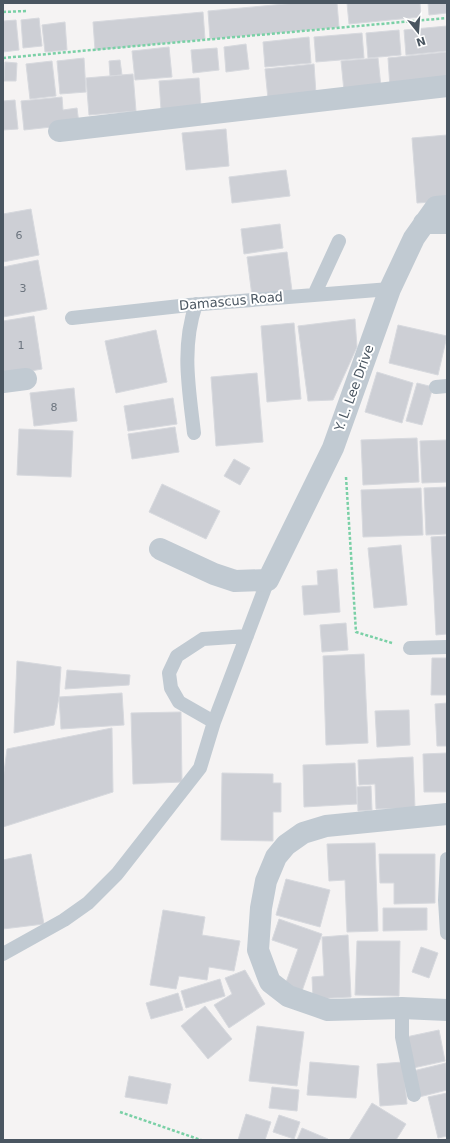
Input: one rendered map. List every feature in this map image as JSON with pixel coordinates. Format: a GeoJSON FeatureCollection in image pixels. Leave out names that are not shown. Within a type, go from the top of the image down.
{"type":"FeatureCollection","features":[{"type":"Feature","properties":{"kind":"street"},"geometry":{"type":"LineString","coordinates":[[59,131],[447,86]]}},
{"type":"Feature","properties":{"kind":"street","name":"Y. L. Lee Drive"},"geometry":{"type":"LineString","coordinates":[[268,580],[333,448],[390,289],[414,238],[436,207],[447,206]]}},
{"type":"Feature","properties":{"kind":"street"},"geometry":{"type":"LineString","coordinates":[[424,223],[447,223]]}},
{"type":"Feature","properties":{"kind":"street"},"geometry":{"type":"LineString","coordinates":[[3,382],[26,379]]}},
{"type":"Feature","properties":{"kind":"street"},"geometry":{"type":"LineString","coordinates":[[160,549],[214,574],[235,581],[268,580]]}},
{"type":"Feature","properties":{"kind":"street"},"geometry":{"type":"LineString","coordinates":[[447,814],[326,826],[303,833],[286,845],[276,857],[266,881],[261,908],[258,950],[270,982],[288,996],[328,1010],[402,1008],[447,1010]]}},
{"type":"Feature","properties":{"kind":"lane"},"geometry":{"type":"LineString","coordinates":[[315,293],[339,241]]}},
{"type":"Feature","properties":{"kind":"lane","name":"Damascus Road"},"geometry":{"type":"LineString","coordinates":[[72,318],[196,304],[315,293],[390,289]]}},
{"type":"Feature","properties":{"kind":"lane"},"geometry":{"type":"LineString","coordinates":[[194,434],[186,344],[189,323],[196,304]]}},
{"type":"Feature","properties":{"kind":"lane"},"geometry":{"type":"LineString","coordinates":[[3,954],[64,920],[82,908],[117,874],[200,768],[214,722],[268,580]]}},
{"type":"Feature","properties":{"kind":"lane"},"geometry":{"type":"LineString","coordinates":[[214,722],[179,702],[171,688],[169,673],[177,656],[203,639],[247,636]]}},
{"type":"Feature","properties":{"kind":"lane"},"geometry":{"type":"LineString","coordinates":[[410,648],[447,647]]}},
{"type":"Feature","properties":{"kind":"lane"},"geometry":{"type":"LineString","coordinates":[[447,859],[445,900],[447,933]]}},
{"type":"Feature","properties":{"kind":"lane"},"geometry":{"type":"LineString","coordinates":[[402,1008],[402,1037],[414,1095]]}},
{"type":"Feature","properties":{"kind":"path"},"geometry":{"type":"LineString","coordinates":[[3,12],[26,11]]}},
{"type":"Feature","properties":{"kind":"path"},"geometry":{"type":"LineString","coordinates":[[3,58],[447,18]]}},
{"type":"Feature","properties":{"kind":"path"},"geometry":{"type":"LineString","coordinates":[[346,476],[356,632],[410,648]]}},
{"type":"Feature","properties":{"kind":"path"},"geometry":{"type":"LineString","coordinates":[[120,1112],[201,1140]]}},
{"type":"Feature","properties":{"kind":"building"},"geometry":{"type":"Polygon","coordinates":[[[296,3],[337,3],[339,27],[210,39],[208,11],[296,3]]]}},
{"type":"Feature","properties":{"kind":"building"},"geometry":{"type":"Polygon","coordinates":[[[347,3],[420,3],[421,17],[349,24],[347,3]]]}},
{"type":"Feature","properties":{"kind":"building"},"geometry":{"type":"Polygon","coordinates":[[[428,3],[447,3],[447,13],[429,15],[428,3]]]}},
{"type":"Feature","properties":{"kind":"building"},"geometry":{"type":"Polygon","coordinates":[[[203,12],[205,39],[95,50],[93,22],[203,12]]]}},
{"type":"Feature","properties":{"kind":"building"},"geometry":{"type":"Polygon","coordinates":[[[39,18],[42,46],[23,48],[21,20],[39,18]]]}},
{"type":"Feature","properties":{"kind":"building"},"geometry":{"type":"Polygon","coordinates":[[[16,20],[19,50],[3,52],[3,21],[16,20]]]}},
{"type":"Feature","properties":{"kind":"building"},"geometry":{"type":"Polygon","coordinates":[[[65,22],[67,50],[45,52],[42,25],[65,22]]]}},
{"type":"Feature","properties":{"kind":"building"},"geometry":{"type":"Polygon","coordinates":[[[447,26],[447,51],[406,55],[404,30],[447,26]]]}},
{"type":"Feature","properties":{"kind":"building"},"geometry":{"type":"Polygon","coordinates":[[[399,30],[401,55],[368,58],[366,33],[399,30]]]}},
{"type":"Feature","properties":{"kind":"building"},"geometry":{"type":"Polygon","coordinates":[[[362,33],[364,58],[316,62],[314,37],[362,33]]]}},
{"type":"Feature","properties":{"kind":"building"},"geometry":{"type":"Polygon","coordinates":[[[309,37],[311,63],[265,67],[263,42],[309,37]]]}},
{"type":"Feature","properties":{"kind":"building"},"geometry":{"type":"Polygon","coordinates":[[[246,44],[249,69],[226,72],[224,47],[246,44]]]}},
{"type":"Feature","properties":{"kind":"building"},"geometry":{"type":"Polygon","coordinates":[[[169,47],[172,77],[135,80],[132,51],[169,47]]]}},
{"type":"Feature","properties":{"kind":"building"},"geometry":{"type":"Polygon","coordinates":[[[217,48],[219,70],[193,73],[191,50],[217,48]]]}},
{"type":"Feature","properties":{"kind":"building"},"geometry":{"type":"Polygon","coordinates":[[[447,52],[447,83],[390,88],[388,58],[447,52]]]}},
{"type":"Feature","properties":{"kind":"building"},"geometry":{"type":"Polygon","coordinates":[[[84,58],[86,92],[60,94],[57,61],[84,58]]]}},
{"type":"Feature","properties":{"kind":"building"},"geometry":{"type":"Polygon","coordinates":[[[378,58],[381,87],[344,91],[341,61],[378,58]]]}},
{"type":"Feature","properties":{"kind":"building"},"geometry":{"type":"Polygon","coordinates":[[[120,60],[122,75],[110,76],[109,61],[120,60]]]}},
{"type":"Feature","properties":{"kind":"building"},"geometry":{"type":"Polygon","coordinates":[[[52,61],[56,96],[30,99],[26,64],[52,61]]]}},
{"type":"Feature","properties":{"kind":"building"},"geometry":{"type":"Polygon","coordinates":[[[5,62],[17,63],[16,81],[4,81],[5,62]]]}},
{"type":"Feature","properties":{"kind":"building"},"geometry":{"type":"Polygon","coordinates":[[[314,64],[316,94],[268,99],[265,69],[314,64]]]}},
{"type":"Feature","properties":{"kind":"building"},"geometry":{"type":"Polygon","coordinates":[[[133,74],[136,111],[89,115],[86,78],[133,74]]]}},
{"type":"Feature","properties":{"kind":"building"},"geometry":{"type":"Polygon","coordinates":[[[199,78],[201,107],[161,110],[159,81],[199,78]]]}},
{"type":"Feature","properties":{"kind":"building"},"geometry":{"type":"Polygon","coordinates":[[[62,97],[63,110],[77,108],[79,124],[24,130],[21,101],[62,97]]]}},
{"type":"Feature","properties":{"kind":"building"},"geometry":{"type":"Polygon","coordinates":[[[15,100],[18,129],[3,130],[3,101],[15,100]]]}},
{"type":"Feature","properties":{"kind":"building"},"geometry":{"type":"Polygon","coordinates":[[[226,129],[229,166],[186,170],[182,133],[226,129]]]}},
{"type":"Feature","properties":{"kind":"building"},"geometry":{"type":"Polygon","coordinates":[[[447,135],[447,201],[417,203],[412,138],[447,135]]]}},
{"type":"Feature","properties":{"kind":"building"},"geometry":{"type":"Polygon","coordinates":[[[286,170],[290,196],[232,203],[229,177],[286,170]]]}},
{"type":"Feature","properties":{"kind":"building"},"geometry":{"type":"Polygon","coordinates":[[[31,209],[39,255],[3,262],[3,214],[31,209]]]}},
{"type":"Feature","properties":{"kind":"building"},"geometry":{"type":"Polygon","coordinates":[[[280,224],[283,248],[244,254],[241,229],[280,224]]]}},
{"type":"Feature","properties":{"kind":"building"},"geometry":{"type":"Polygon","coordinates":[[[287,252],[292,291],[252,296],[247,257],[287,252]]]}},
{"type":"Feature","properties":{"kind":"building"},"geometry":{"type":"Polygon","coordinates":[[[38,260],[47,309],[3,317],[3,267],[38,260]]]}},
{"type":"Feature","properties":{"kind":"building"},"geometry":{"type":"Polygon","coordinates":[[[34,316],[42,369],[3,376],[3,321],[34,316]]]}},
{"type":"Feature","properties":{"kind":"building"},"geometry":{"type":"Polygon","coordinates":[[[355,319],[357,347],[333,400],[308,401],[298,326],[355,319]]]}},
{"type":"Feature","properties":{"kind":"building"},"geometry":{"type":"Polygon","coordinates":[[[294,323],[301,399],[267,402],[261,326],[294,323]]]}},
{"type":"Feature","properties":{"kind":"building"},"geometry":{"type":"Polygon","coordinates":[[[398,325],[447,336],[438,375],[389,363],[398,325]]]}},
{"type":"Feature","properties":{"kind":"building"},"geometry":{"type":"Polygon","coordinates":[[[156,330],[167,382],[116,393],[105,341],[156,330]]]}},
{"type":"Feature","properties":{"kind":"building"},"geometry":{"type":"Polygon","coordinates":[[[377,372],[413,383],[402,423],[365,412],[377,372]]]}},
{"type":"Feature","properties":{"kind":"building"},"geometry":{"type":"Polygon","coordinates":[[[257,373],[263,442],[216,446],[211,377],[257,373]]]}},
{"type":"Feature","properties":{"kind":"building"},"geometry":{"type":"Polygon","coordinates":[[[417,383],[433,387],[422,425],[406,421],[417,383]]]}},
{"type":"Feature","properties":{"kind":"building"},"geometry":{"type":"Polygon","coordinates":[[[74,388],[77,421],[34,426],[30,393],[74,388]]]}},
{"type":"Feature","properties":{"kind":"building"},"geometry":{"type":"Polygon","coordinates":[[[173,398],[177,424],[128,431],[124,406],[173,398]]]}},
{"type":"Feature","properties":{"kind":"building"},"geometry":{"type":"Polygon","coordinates":[[[175,427],[179,452],[132,459],[128,434],[175,427]]]}},
{"type":"Feature","properties":{"kind":"building"},"geometry":{"type":"Polygon","coordinates":[[[19,429],[73,431],[71,477],[17,475],[19,429]]]}},
{"type":"Feature","properties":{"kind":"building"},"geometry":{"type":"Polygon","coordinates":[[[417,438],[419,482],[363,485],[361,440],[417,438]]]}},
{"type":"Feature","properties":{"kind":"building"},"geometry":{"type":"Polygon","coordinates":[[[447,440],[447,482],[422,483],[420,441],[447,440]]]}},
{"type":"Feature","properties":{"kind":"building"},"geometry":{"type":"Polygon","coordinates":[[[234,459],[250,468],[240,485],[224,476],[234,459]]]}},
{"type":"Feature","properties":{"kind":"building"},"geometry":{"type":"Polygon","coordinates":[[[162,484],[220,511],[206,539],[149,512],[162,484]]]}},
{"type":"Feature","properties":{"kind":"building"},"geometry":{"type":"Polygon","coordinates":[[[447,487],[447,534],[426,535],[424,488],[447,487]]]}},
{"type":"Feature","properties":{"kind":"building"},"geometry":{"type":"Polygon","coordinates":[[[421,488],[423,535],[363,537],[361,490],[421,488]]]}},
{"type":"Feature","properties":{"kind":"building"},"geometry":{"type":"Polygon","coordinates":[[[447,536],[447,634],[436,635],[431,537],[447,536]]]}},
{"type":"Feature","properties":{"kind":"building"},"geometry":{"type":"Polygon","coordinates":[[[401,545],[407,605],[374,608],[368,548],[401,545]]]}},
{"type":"Feature","properties":{"kind":"building"},"geometry":{"type":"Polygon","coordinates":[[[337,569],[340,612],[304,615],[302,586],[318,585],[317,571],[337,569]]]}},
{"type":"Feature","properties":{"kind":"building"},"geometry":{"type":"Polygon","coordinates":[[[346,623],[348,650],[322,652],[320,625],[346,623]]]}},
{"type":"Feature","properties":{"kind":"building"},"geometry":{"type":"Polygon","coordinates":[[[364,654],[368,743],[326,745],[323,656],[364,654]]]}},
{"type":"Feature","properties":{"kind":"building"},"geometry":{"type":"Polygon","coordinates":[[[432,658],[447,658],[447,695],[431,695],[432,658]]]}},
{"type":"Feature","properties":{"kind":"building"},"geometry":{"type":"Polygon","coordinates":[[[17,661],[61,667],[59,697],[54,725],[14,733],[17,661]]]}},
{"type":"Feature","properties":{"kind":"building"},"geometry":{"type":"Polygon","coordinates":[[[67,670],[130,675],[129,685],[65,689],[67,670]]]}},
{"type":"Feature","properties":{"kind":"building"},"geometry":{"type":"Polygon","coordinates":[[[122,693],[124,725],[61,729],[59,697],[122,693]]]}},
{"type":"Feature","properties":{"kind":"building"},"geometry":{"type":"Polygon","coordinates":[[[447,703],[447,746],[437,746],[435,704],[447,703]]]}},
{"type":"Feature","properties":{"kind":"building"},"geometry":{"type":"Polygon","coordinates":[[[409,710],[410,745],[377,747],[375,711],[409,710]]]}},
{"type":"Feature","properties":{"kind":"building"},"geometry":{"type":"Polygon","coordinates":[[[181,712],[182,782],[133,784],[131,713],[181,712]]]}},
{"type":"Feature","properties":{"kind":"building"},"geometry":{"type":"Polygon","coordinates":[[[112,728],[113,792],[3,827],[3,780],[7,749],[112,728]]]}},
{"type":"Feature","properties":{"kind":"building"},"geometry":{"type":"Polygon","coordinates":[[[447,753],[447,792],[424,792],[423,754],[447,753]]]}},
{"type":"Feature","properties":{"kind":"building"},"geometry":{"type":"Polygon","coordinates":[[[413,757],[415,808],[376,809],[375,784],[359,785],[358,760],[413,757]]]}},
{"type":"Feature","properties":{"kind":"building"},"geometry":{"type":"Polygon","coordinates":[[[355,763],[357,804],[304,807],[303,765],[355,763]]]}},
{"type":"Feature","properties":{"kind":"building"},"geometry":{"type":"Polygon","coordinates":[[[222,773],[273,774],[273,783],[281,783],[281,812],[273,812],[273,841],[221,840],[222,773]]]}},
{"type":"Feature","properties":{"kind":"building"},"geometry":{"type":"Polygon","coordinates":[[[371,786],[372,810],[358,811],[357,787],[371,786]]]}},
{"type":"Feature","properties":{"kind":"building"},"geometry":{"type":"Polygon","coordinates":[[[375,843],[378,931],[347,932],[345,880],[329,881],[327,844],[375,843]]]}},
{"type":"Feature","properties":{"kind":"building"},"geometry":{"type":"Polygon","coordinates":[[[31,854],[44,924],[3,929],[3,860],[31,854]]]}},
{"type":"Feature","properties":{"kind":"building"},"geometry":{"type":"Polygon","coordinates":[[[379,854],[435,854],[435,903],[394,904],[394,883],[380,883],[379,854]]]}},
{"type":"Feature","properties":{"kind":"building"},"geometry":{"type":"Polygon","coordinates":[[[286,879],[330,890],[320,927],[276,915],[286,879]]]}},
{"type":"Feature","properties":{"kind":"building"},"geometry":{"type":"Polygon","coordinates":[[[383,908],[427,908],[427,930],[383,931],[383,908]]]}},
{"type":"Feature","properties":{"kind":"building"},"geometry":{"type":"Polygon","coordinates":[[[163,910],[205,917],[202,935],[240,941],[234,971],[209,967],[207,980],[179,976],[176,989],[150,985],[163,910]]]}},
{"type":"Feature","properties":{"kind":"building"},"geometry":{"type":"Polygon","coordinates":[[[279,919],[322,934],[302,991],[285,985],[298,949],[272,940],[279,919]]]}},
{"type":"Feature","properties":{"kind":"building"},"geometry":{"type":"Polygon","coordinates":[[[348,935],[351,997],[313,999],[312,977],[324,976],[322,937],[348,935]]]}},
{"type":"Feature","properties":{"kind":"building"},"geometry":{"type":"Polygon","coordinates":[[[357,941],[400,941],[399,996],[355,995],[357,941]]]}},
{"type":"Feature","properties":{"kind":"building"},"geometry":{"type":"Polygon","coordinates":[[[421,947],[438,953],[429,978],[412,972],[421,947]]]}},
{"type":"Feature","properties":{"kind":"building"},"geometry":{"type":"Polygon","coordinates":[[[245,970],[265,1004],[229,1028],[214,1005],[232,994],[225,978],[245,970]]]}},
{"type":"Feature","properties":{"kind":"building"},"geometry":{"type":"Polygon","coordinates":[[[220,979],[225,996],[186,1008],[181,991],[220,979]]]}},
{"type":"Feature","properties":{"kind":"building"},"geometry":{"type":"Polygon","coordinates":[[[178,993],[183,1010],[151,1019],[146,1003],[178,993]]]}},
{"type":"Feature","properties":{"kind":"building"},"geometry":{"type":"Polygon","coordinates":[[[205,1006],[232,1039],[208,1059],[181,1026],[205,1006]]]}},
{"type":"Feature","properties":{"kind":"building"},"geometry":{"type":"Polygon","coordinates":[[[257,1026],[304,1032],[297,1086],[249,1081],[257,1026]]]}},
{"type":"Feature","properties":{"kind":"building"},"geometry":{"type":"Polygon","coordinates":[[[439,1030],[445,1061],[413,1068],[406,1037],[439,1030]]]}},
{"type":"Feature","properties":{"kind":"building"},"geometry":{"type":"Polygon","coordinates":[[[310,1062],[359,1066],[356,1098],[307,1095],[310,1062]]]}},
{"type":"Feature","properties":{"kind":"building"},"geometry":{"type":"Polygon","coordinates":[[[403,1062],[407,1104],[380,1106],[377,1064],[403,1062]]]}},
{"type":"Feature","properties":{"kind":"building"},"geometry":{"type":"Polygon","coordinates":[[[446,1063],[447,1090],[419,1097],[413,1071],[446,1063]]]}},
{"type":"Feature","properties":{"kind":"building"},"geometry":{"type":"Polygon","coordinates":[[[129,1076],[171,1084],[167,1104],[125,1097],[129,1076]]]}},
{"type":"Feature","properties":{"kind":"building"},"geometry":{"type":"Polygon","coordinates":[[[272,1087],[299,1090],[297,1111],[269,1108],[272,1087]]]}},
{"type":"Feature","properties":{"kind":"building"},"geometry":{"type":"Polygon","coordinates":[[[447,1093],[447,1136],[438,1138],[428,1097],[447,1093]]]}},
{"type":"Feature","properties":{"kind":"building"},"geometry":{"type":"Polygon","coordinates":[[[372,1103],[406,1124],[396,1140],[349,1140],[372,1103]]]}},
{"type":"Feature","properties":{"kind":"building"},"geometry":{"type":"Polygon","coordinates":[[[246,1114],[271,1122],[265,1140],[238,1140],[246,1114]]]}},
{"type":"Feature","properties":{"kind":"building"},"geometry":{"type":"Polygon","coordinates":[[[279,1115],[300,1122],[294,1139],[273,1132],[279,1115]]]}},
{"type":"Feature","properties":{"kind":"building"},"geometry":{"type":"Polygon","coordinates":[[[302,1128],[328,1139],[328,1140],[297,1140],[302,1128]]]}}]}
